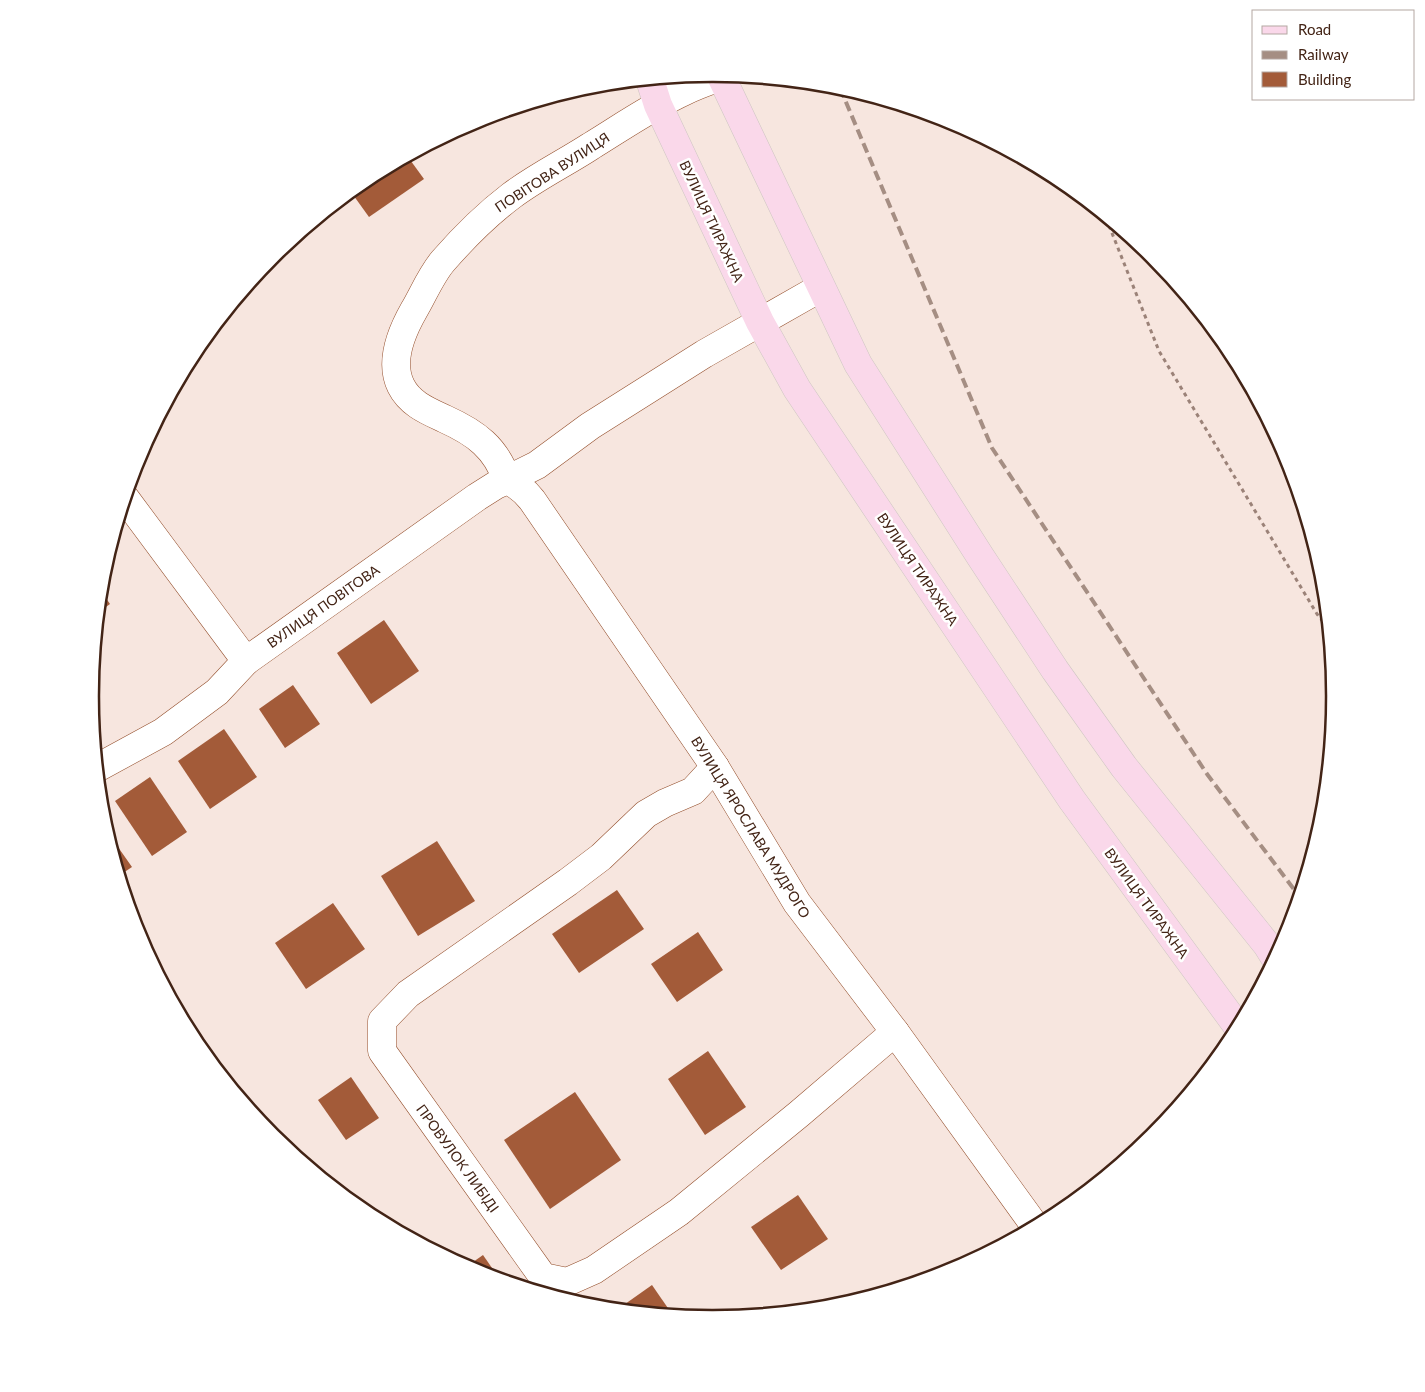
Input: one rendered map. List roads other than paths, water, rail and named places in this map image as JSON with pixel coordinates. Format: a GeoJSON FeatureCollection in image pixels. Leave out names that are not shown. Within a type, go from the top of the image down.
{"type":"FeatureCollection","features":[{"type":"Feature","properties":{"kind":"main road"},"geometry":{"type":"LineString","coordinates":[[723,83],[858,364],[1055,670],[1124,767],[1270,950]]}},
{"type":"Feature","properties":{"kind":"main road","name":"ВУЛИЦЯ ТИРАЖНА"},"geometry":{"type":"LineString","coordinates":[[654,92],[760,322],[797,388],[1072,800],[1233,1020]]}},
{"type":"Feature","properties":{"kind":"street","name":"ПОВІТОВА ВУЛИЦЯ"},"geometry":{"type":"LineString","coordinates":[[507,480],[497,456],[486,444],[472,433],[424,410],[401,386],[398,377],[397,361],[399,344],[410,319],[441,263],[480,221],[512,195],[654,92],[685,91],[705,82]]}},
{"type":"Feature","properties":{"kind":"street","name":"ВУЛИЦЯ ПОВІТОВА"},"geometry":{"type":"LineString","coordinates":[[103,765],[163,732],[217,692],[246,661],[477,496],[537,465],[590,426],[680,369],[820,288]]}},
{"type":"Feature","properties":{"kind":"street","name":"ВУЛИЦЯ ЯРОСЛАВА МУДРОГО"},"geometry":{"type":"LineString","coordinates":[[507,480],[524,490],[546,519],[715,767],[796,904],[895,1032],[1031,1220]]}},
{"type":"Feature","properties":{"kind":"street"},"geometry":{"type":"LineString","coordinates":[[130,505],[246,661]]}},
{"type":"Feature","properties":{"kind":"street","name":"ПРОВУЛОК ЛИБІДІ"},"geometry":{"type":"LineString","coordinates":[[715,767],[693,791],[646,814],[601,857],[568,882],[408,994],[382,1021],[382,1051],[544,1277],[567,1282],[594,1270],[679,1212],[800,1114],[895,1032]]}},
{"type":"Feature","properties":{"kind":"railway"},"geometry":{"type":"LineString","coordinates":[[844,97],[992,448],[1207,774],[1294,890]]}}]}
